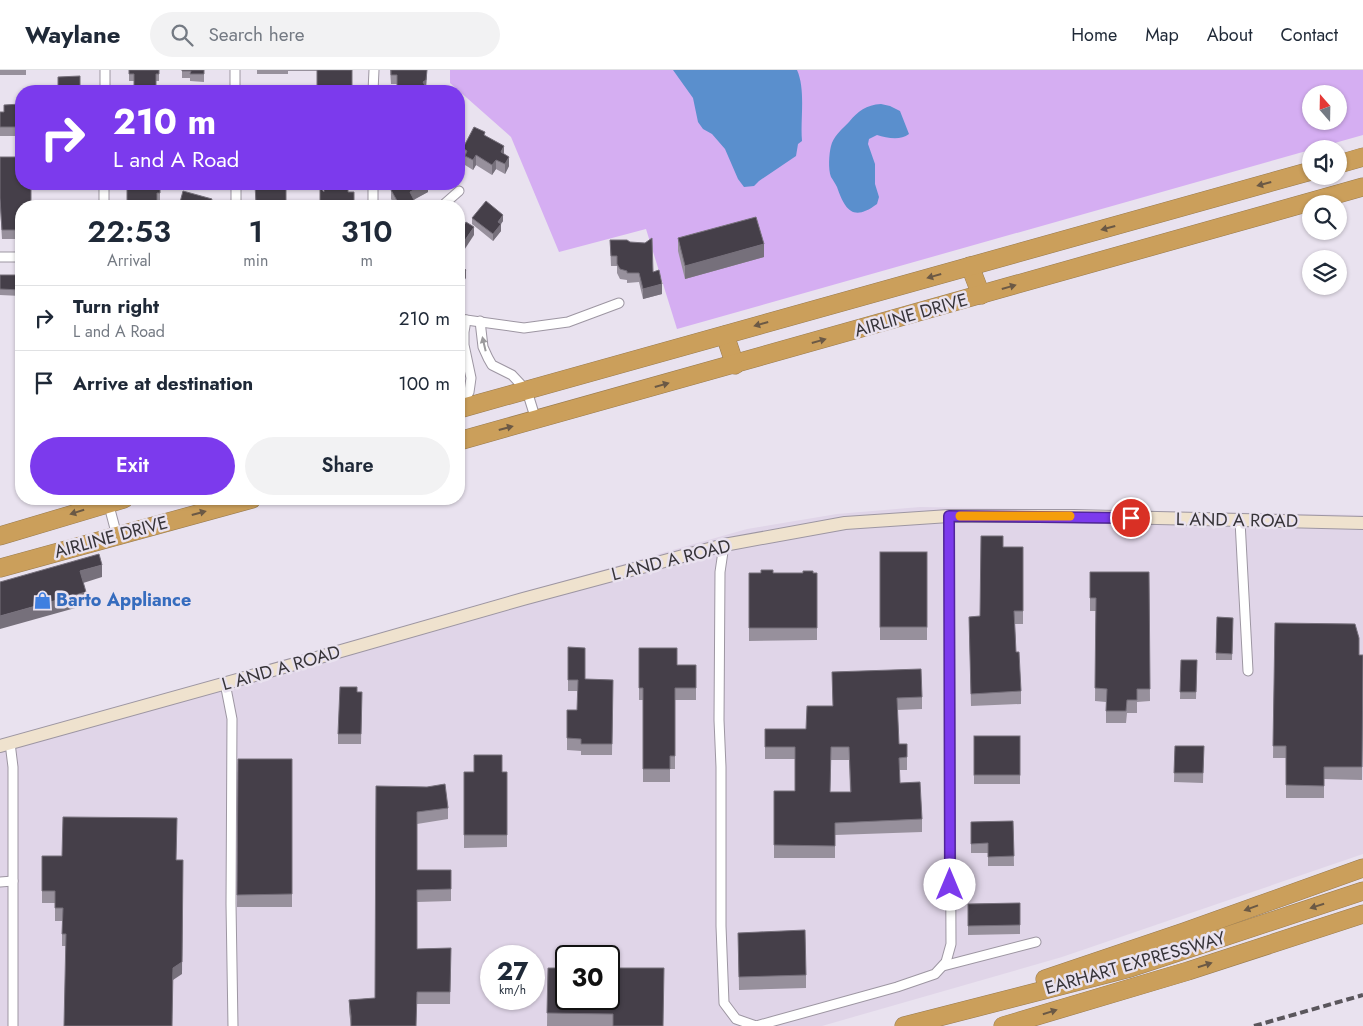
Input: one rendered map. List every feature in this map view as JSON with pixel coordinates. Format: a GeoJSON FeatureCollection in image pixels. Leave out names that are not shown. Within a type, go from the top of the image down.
{"type":"FeatureCollection","features":[{"type":"Feature","properties":{"kind":"highway"},"geometry":{"type":"LineString","coordinates":[[1347,162],[1363,157]]}},
{"type":"Feature","properties":{"kind":"highway","name":"AIRLINE DRIVE"},"geometry":{"type":"LineString","coordinates":[[465,407],[1302,174]]}},
{"type":"Feature","properties":{"kind":"highway","name":"AIRLINE DRIVE"},"geometry":{"type":"LineString","coordinates":[[465,440],[1363,187]]}},
{"type":"Feature","properties":{"kind":"highway"},"geometry":{"type":"LineString","coordinates":[[970,266],[981,295]]}},
{"type":"Feature","properties":{"kind":"highway"},"geometry":{"type":"LineString","coordinates":[[725,335],[735,365]]}},
{"type":"Feature","properties":{"kind":"highway","name":"AIRLINE DRIVE"},"geometry":{"type":"LineString","coordinates":[[0,536],[97,505]]}},
{"type":"Feature","properties":{"kind":"highway","name":"AIRLINE DRIVE"},"geometry":{"type":"LineString","coordinates":[[0,568],[230,505]]}},
{"type":"Feature","properties":{"kind":"highway"},"geometry":{"type":"LineString","coordinates":[[960,1011],[1060,973],[1184,932],[1363,868]]}},
{"type":"Feature","properties":{"kind":"highway","name":"EARHART EXPRESSWAY"},"geometry":{"type":"LineString","coordinates":[[904,1026],[1130,968],[1363,890]]}},
{"type":"Feature","properties":{"kind":"highway","name":"EARHART EXPRESSWAY"},"geometry":{"type":"LineString","coordinates":[[1003,1026],[1188,971],[1363,914]]}},
{"type":"Feature","properties":{"kind":"street"},"geometry":{"type":"LineString","coordinates":[[105,70],[105,85]]}},
{"type":"Feature","properties":{"kind":"street"},"geometry":{"type":"LineString","coordinates":[[235,70],[235,85]]}},
{"type":"Feature","properties":{"kind":"street"},"geometry":{"type":"LineString","coordinates":[[374,70],[374,85]]}},
{"type":"Feature","properties":{"kind":"street"},"geometry":{"type":"LineString","coordinates":[[449,200],[459,191]]}},
{"type":"Feature","properties":{"kind":"street"},"geometry":{"type":"LineString","coordinates":[[0,257],[15,257]]}},
{"type":"Feature","properties":{"kind":"street"},"geometry":{"type":"LineString","coordinates":[[465,319],[524,328],[568,322],[619,303]]}},
{"type":"Feature","properties":{"kind":"street"},"geometry":{"type":"LineString","coordinates":[[480,321],[483,347],[492,365],[512,376],[527,390],[536,420]]}},
{"type":"Feature","properties":{"kind":"street"},"geometry":{"type":"LineString","coordinates":[[465,350],[470,378],[469,392],[465,399]]}},
{"type":"Feature","properties":{"kind":"street"},"geometry":{"type":"LineString","coordinates":[[114,505],[117,536]]}},
{"type":"Feature","properties":{"kind":"street"},"geometry":{"type":"LineString","coordinates":[[724,545],[720,572],[719,720],[721,767],[721,926],[725,1004],[736,1019],[756,1026],[897,987],[935,974],[946,962],[951,944],[949,516]]}},
{"type":"Feature","properties":{"kind":"street","name":"L AND A ROAD"},"geometry":{"type":"LineString","coordinates":[[5,744],[523,599],[724,545],[845,523],[949,516],[1074,516],[1363,523]]}},
{"type":"Feature","properties":{"kind":"street"},"geometry":{"type":"LineString","coordinates":[[1240,520],[1248,671]]}},
{"type":"Feature","properties":{"kind":"street"},"geometry":{"type":"LineString","coordinates":[[226,683],[232,719],[231,904],[233,1026]]}},
{"type":"Feature","properties":{"kind":"street"},"geometry":{"type":"LineString","coordinates":[[5,744],[13,767],[13,1026]]}},
{"type":"Feature","properties":{"kind":"street"},"geometry":{"type":"LineString","coordinates":[[0,882],[13,881]]}},
{"type":"Feature","properties":{"kind":"street"},"geometry":{"type":"LineString","coordinates":[[942,966],[1036,942]]}},
{"type":"Feature","properties":{"kind":"shaded area"},"geometry":{"type":"Polygon","coordinates":[[[450,70],[1363,70],[1363,135],[1345,140],[1302,140],[1302,152],[677,329],[646,229],[559,252],[511,137],[465,96],[465,85],[452,85],[450,83],[450,70]]]}},
{"type":"Feature","properties":{"kind":"shaded area"},"geometry":{"type":"Polygon","coordinates":[[[920,507],[1363,515],[1363,854],[1062,957],[822,1026],[0,1026],[0,741],[747,529],[837,514],[920,507]]]}},
{"type":"Feature","properties":{"kind":"water"},"geometry":{"type":"Polygon","coordinates":[[[673,70],[797,70],[802,96],[802,141],[798,144],[796,156],[754,186],[744,187],[738,179],[725,149],[698,122],[693,98],[673,70]]]}},
{"type":"Feature","properties":{"kind":"water"},"geometry":{"type":"Polygon","coordinates":[[[881,104],[900,111],[909,134],[898,138],[877,135],[869,139],[868,144],[875,164],[875,184],[879,197],[877,204],[856,213],[851,211],[843,202],[831,177],[829,162],[831,146],[838,133],[859,112],[867,107],[881,104]]]}},
{"type":"Feature","properties":{"kind":"building"},"geometry":{"type":"Polygon","coordinates":[[[129,70],[159,70],[159,74],[156,74],[156,85],[134,85],[134,74],[129,74],[129,70]]]}},
{"type":"Feature","properties":{"kind":"building"},"geometry":{"type":"Polygon","coordinates":[[[182,70],[204,70],[204,74],[190,74],[191,71],[182,70]]]}},
{"type":"Feature","properties":{"kind":"building"},"geometry":{"type":"Polygon","coordinates":[[[317,70],[352,70],[352,85],[317,85],[317,70]]]}},
{"type":"Feature","properties":{"kind":"building"},"geometry":{"type":"Polygon","coordinates":[[[391,70],[427,70],[426,80],[423,82],[425,85],[397,85],[397,75],[391,75],[391,70]]]}},
{"type":"Feature","properties":{"kind":"building"},"geometry":{"type":"Polygon","coordinates":[[[80,76],[80,85],[58,85],[58,77],[80,76]]]}},
{"type":"Feature","properties":{"kind":"building"},"geometry":{"type":"Polygon","coordinates":[[[15,104],[15,127],[0,127],[0,112],[4,112],[4,105],[15,104]]]}},
{"type":"Feature","properties":{"kind":"building"},"geometry":{"type":"Polygon","coordinates":[[[474,127],[485,132],[484,135],[504,146],[501,152],[509,157],[505,164],[496,160],[492,165],[476,155],[473,160],[465,156],[467,151],[465,144],[474,127]]]}},
{"type":"Feature","properties":{"kind":"building"},"geometry":{"type":"Polygon","coordinates":[[[0,157],[15,157],[15,190],[31,190],[31,200],[15,200],[15,230],[2,230],[0,157]]]}},
{"type":"Feature","properties":{"kind":"building"},"geometry":{"type":"Polygon","coordinates":[[[127,190],[160,190],[160,193],[157,193],[157,200],[127,200],[127,190]]]}},
{"type":"Feature","properties":{"kind":"building"},"geometry":{"type":"Polygon","coordinates":[[[255,190],[286,190],[286,200],[256,200],[255,190]]]}},
{"type":"Feature","properties":{"kind":"building"},"geometry":{"type":"Polygon","coordinates":[[[320,190],[324,192],[324,190],[348,190],[348,192],[354,192],[354,200],[320,200],[320,190]]]}},
{"type":"Feature","properties":{"kind":"building"},"geometry":{"type":"Polygon","coordinates":[[[391,190],[414,190],[410,192],[414,200],[397,200],[391,190]]]}},
{"type":"Feature","properties":{"kind":"building"},"geometry":{"type":"Polygon","coordinates":[[[183,191],[212,199],[212,200],[181,200],[183,191]]]}},
{"type":"Feature","properties":{"kind":"building"},"geometry":{"type":"Polygon","coordinates":[[[486,201],[503,215],[498,222],[501,224],[493,234],[472,218],[486,201]]]}},
{"type":"Feature","properties":{"kind":"building"},"geometry":{"type":"Polygon","coordinates":[[[756,217],[764,244],[685,266],[678,238],[756,217]]]}},
{"type":"Feature","properties":{"kind":"building"},"geometry":{"type":"Polygon","coordinates":[[[466,222],[474,227],[465,240],[466,222]]]}},
{"type":"Feature","properties":{"kind":"building"},"geometry":{"type":"Polygon","coordinates":[[[652,238],[653,272],[659,270],[662,284],[643,289],[639,273],[627,273],[627,271],[620,269],[617,264],[617,256],[611,256],[610,240],[645,243],[652,238]]]}},
{"type":"Feature","properties":{"kind":"building"},"geometry":{"type":"Polygon","coordinates":[[[0,275],[15,275],[15,290],[0,289],[0,275]]]}},
{"type":"Feature","properties":{"kind":"building"},"geometry":{"type":"Polygon","coordinates":[[[981,536],[1003,536],[1003,547],[1023,547],[1023,611],[1014,611],[1016,652],[1019,652],[1021,691],[971,694],[969,617],[980,616],[981,536]]]}},
{"type":"Feature","properties":{"kind":"building"},"geometry":{"type":"Polygon","coordinates":[[[880,552],[927,552],[927,627],[880,627],[880,552]]]}},
{"type":"Feature","properties":{"kind":"building"},"geometry":{"type":"Polygon","coordinates":[[[99,554],[102,565],[80,571],[86,592],[0,616],[0,582],[99,554]]]}},
{"type":"Feature","properties":{"kind":"building"},"geometry":{"type":"Polygon","coordinates":[[[761,570],[773,570],[773,573],[813,571],[813,573],[817,573],[817,628],[749,628],[749,573],[761,573],[761,570]]]}},
{"type":"Feature","properties":{"kind":"building"},"geometry":{"type":"Polygon","coordinates":[[[1090,572],[1149,572],[1150,689],[1137,689],[1137,700],[1127,700],[1126,711],[1106,711],[1107,689],[1095,688],[1096,598],[1090,598],[1090,572]]]}},
{"type":"Feature","properties":{"kind":"building"},"geometry":{"type":"Polygon","coordinates":[[[1217,617],[1233,618],[1232,654],[1216,653],[1217,617]]]}},
{"type":"Feature","properties":{"kind":"building"},"geometry":{"type":"Polygon","coordinates":[[[1275,623],[1355,624],[1359,638],[1359,655],[1363,655],[1362,767],[1324,767],[1324,786],[1286,785],[1286,746],[1273,746],[1275,623]]]}},
{"type":"Feature","properties":{"kind":"building"},"geometry":{"type":"Polygon","coordinates":[[[568,647],[585,648],[585,679],[613,680],[612,744],[581,744],[581,739],[567,738],[567,710],[577,710],[578,680],[568,680],[568,647]]]}},
{"type":"Feature","properties":{"kind":"building"},"geometry":{"type":"Polygon","coordinates":[[[639,648],[677,648],[677,665],[696,665],[696,688],[675,688],[675,756],[670,756],[670,769],[643,769],[643,688],[639,688],[639,648]]]}},
{"type":"Feature","properties":{"kind":"building"},"geometry":{"type":"Polygon","coordinates":[[[1181,660],[1197,660],[1196,692],[1180,692],[1181,660]]]}},
{"type":"Feature","properties":{"kind":"building"},"geometry":{"type":"Polygon","coordinates":[[[921,669],[922,697],[897,698],[899,744],[907,744],[907,757],[899,758],[900,783],[920,782],[922,819],[835,823],[835,846],[774,845],[774,791],[795,791],[795,747],[765,747],[765,729],[806,729],[807,706],[833,706],[832,672],[921,669]],[[831,747],[830,792],[851,792],[849,747],[831,747]]]}},
{"type":"Feature","properties":{"kind":"building"},"geometry":{"type":"Polygon","coordinates":[[[340,687],[357,687],[357,692],[362,692],[361,734],[338,734],[340,687]]]}},
{"type":"Feature","properties":{"kind":"building"},"geometry":{"type":"Polygon","coordinates":[[[974,736],[1020,736],[1020,775],[974,775],[974,736]]]}},
{"type":"Feature","properties":{"kind":"building"},"geometry":{"type":"Polygon","coordinates":[[[1175,746],[1204,746],[1203,773],[1174,773],[1175,746]]]}},
{"type":"Feature","properties":{"kind":"building"},"geometry":{"type":"Polygon","coordinates":[[[474,755],[502,755],[502,772],[507,772],[507,835],[464,835],[464,772],[474,772],[474,755]]]}},
{"type":"Feature","properties":{"kind":"building"},"geometry":{"type":"Polygon","coordinates":[[[238,759],[292,759],[292,894],[237,895],[238,759]]]}},
{"type":"Feature","properties":{"kind":"building"},"geometry":{"type":"Polygon","coordinates":[[[445,784],[448,808],[417,812],[417,870],[451,870],[451,889],[417,890],[417,949],[451,948],[450,992],[417,992],[416,1026],[351,1026],[349,1000],[375,998],[376,786],[427,787],[445,784]]]}},
{"type":"Feature","properties":{"kind":"building"},"geometry":{"type":"Polygon","coordinates":[[[63,817],[177,818],[176,860],[183,860],[182,962],[173,968],[172,1026],[64,1026],[66,934],[62,934],[63,908],[55,908],[55,891],[42,891],[42,856],[62,856],[63,817]]]}},
{"type":"Feature","properties":{"kind":"building"},"geometry":{"type":"Polygon","coordinates":[[[1013,821],[1014,856],[988,857],[988,843],[971,844],[971,822],[1013,821]]]}},
{"type":"Feature","properties":{"kind":"building"},"geometry":{"type":"Polygon","coordinates":[[[1020,903],[1020,925],[968,926],[968,904],[1020,903]]]}},
{"type":"Feature","properties":{"kind":"building"},"geometry":{"type":"Polygon","coordinates":[[[805,930],[806,975],[739,977],[738,933],[805,930]]]}},
{"type":"Feature","properties":{"kind":"building"},"geometry":{"type":"Polygon","coordinates":[[[548,968],[555,968],[555,1010],[620,1010],[620,968],[664,968],[663,1026],[613,1026],[613,1014],[547,1013],[548,968]]]}},
{"type":"Feature","properties":{"kind":"railway"},"geometry":{"type":"LineString","coordinates":[[1254,1026],[1363,995]]}},
{"type":"Feature","properties":{"kind":"slow traffic"},"geometry":{"type":"LineString","coordinates":[[960,516],[1070,516]]}},
{"type":"Feature","properties":{"kind":"place","name":"Barto Appliance"},"geometry":{"type":"Point","coordinates":[42,600]}},
{"type":"Feature","properties":{"kind":"route"},"geometry":{"type":"LineString","coordinates":[[950,885],[949,516],[1131,518]]}}]}
